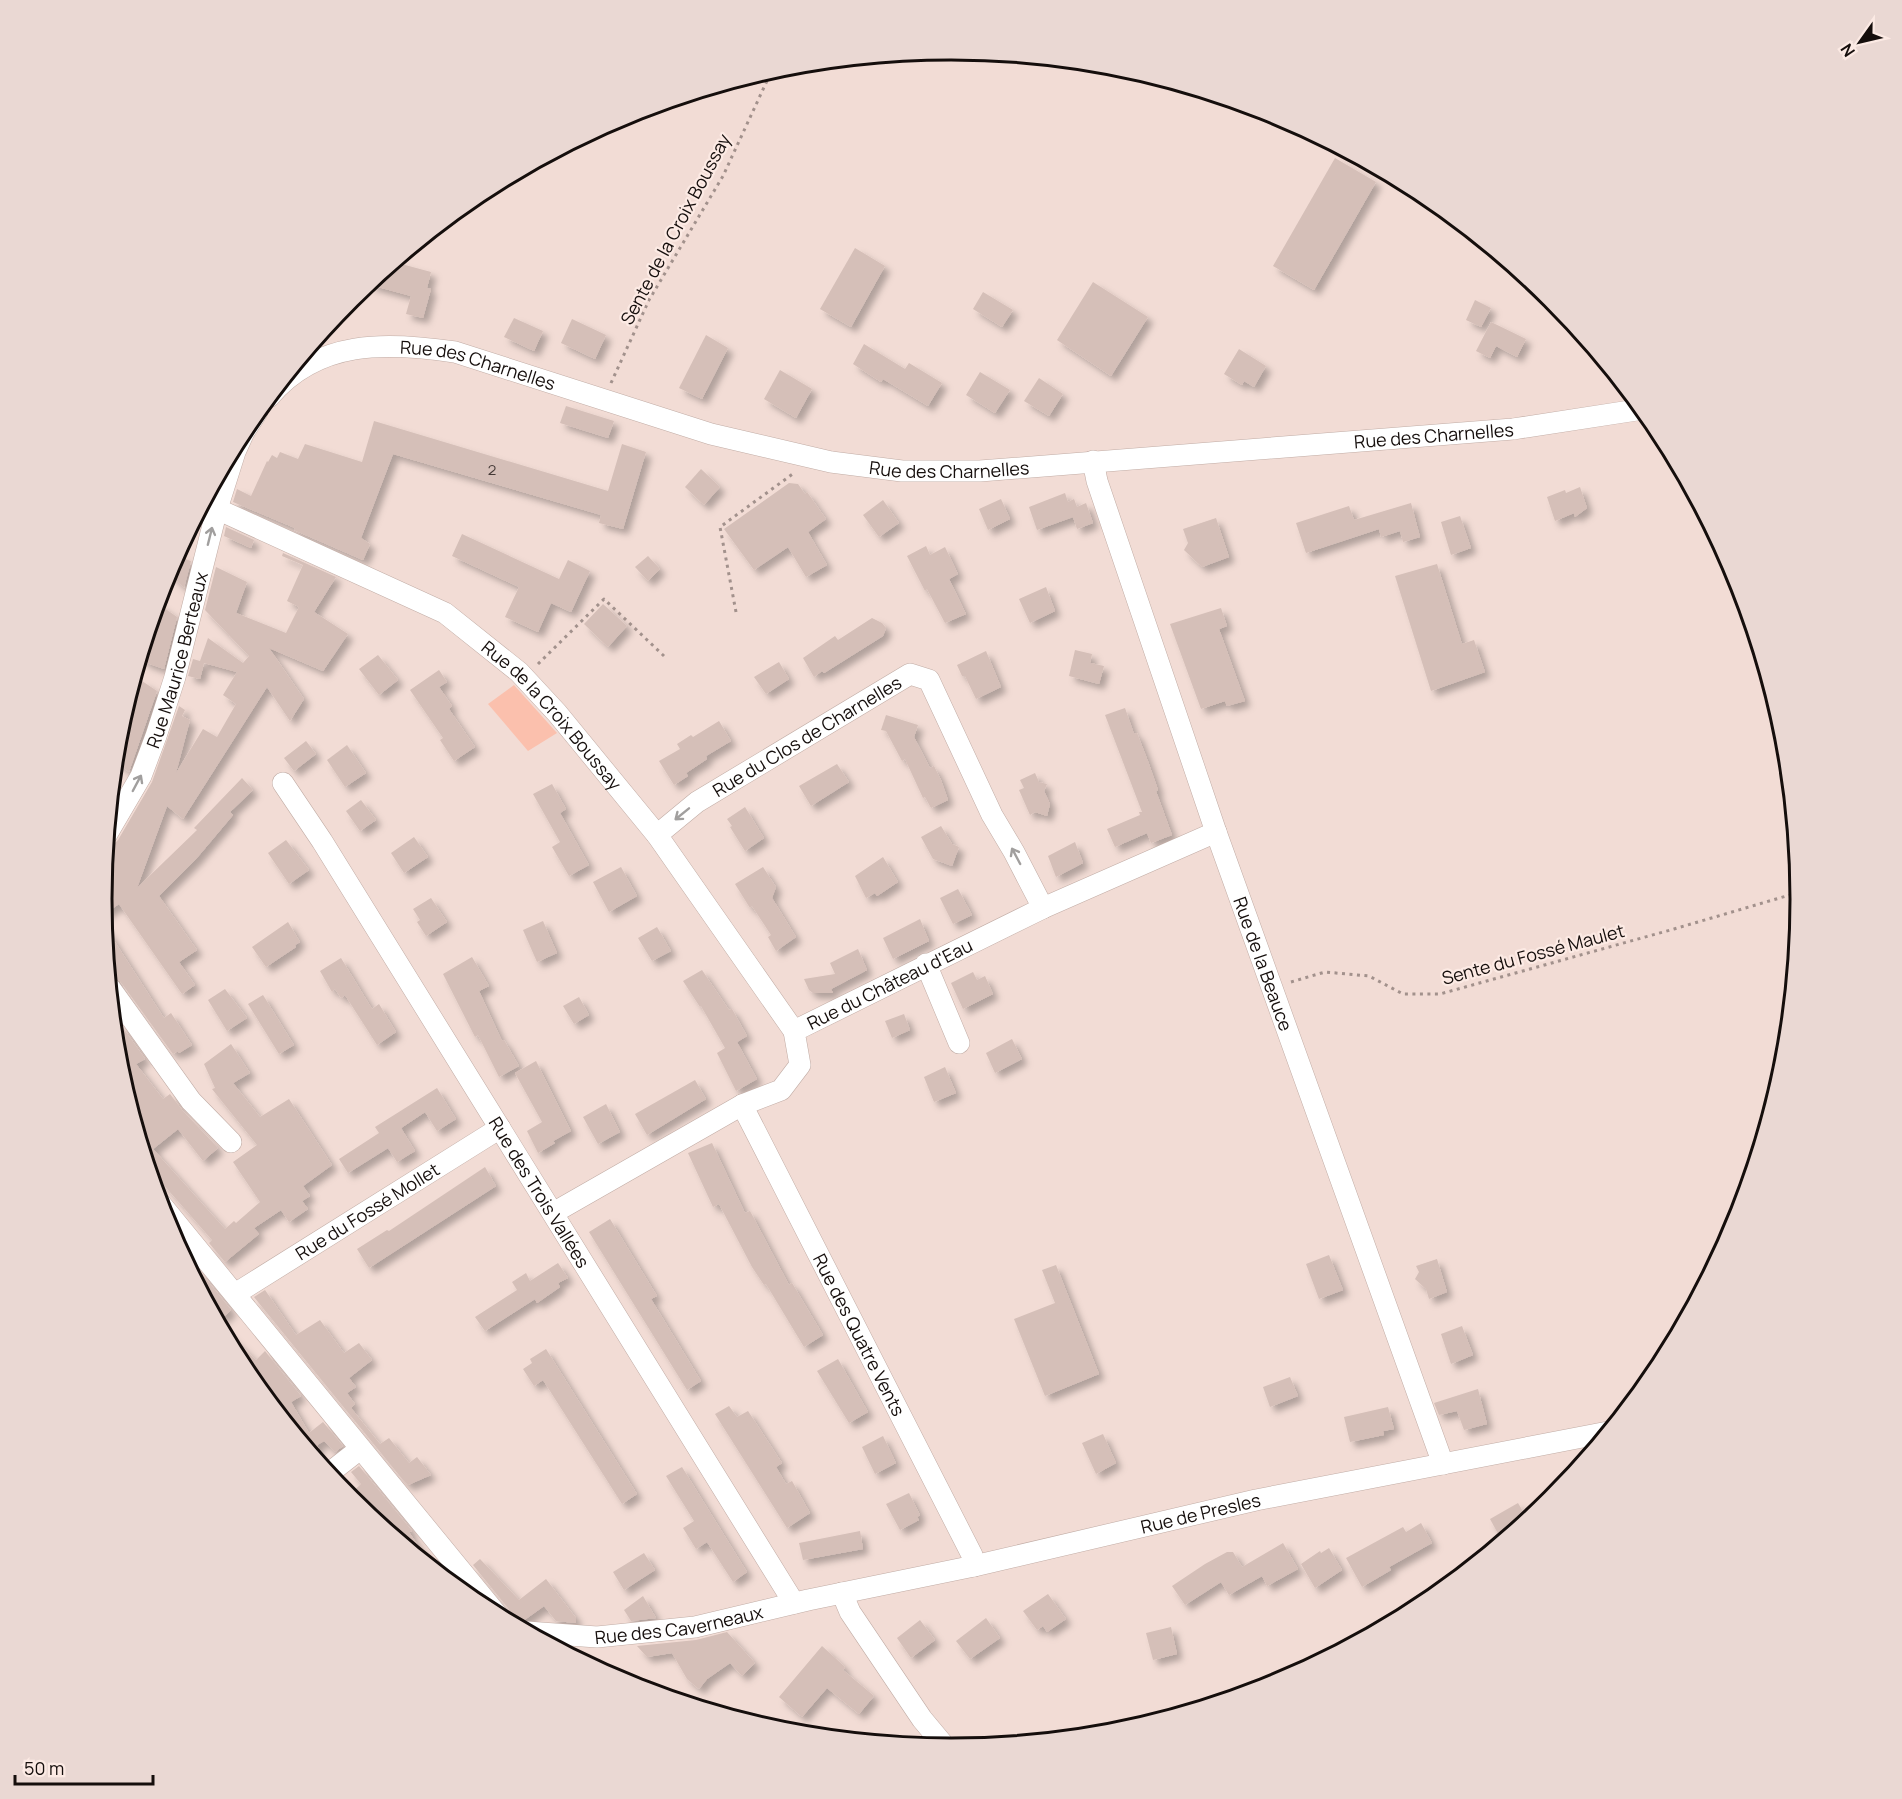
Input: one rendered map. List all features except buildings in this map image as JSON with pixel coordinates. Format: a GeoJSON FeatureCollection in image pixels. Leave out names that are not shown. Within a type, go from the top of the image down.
{"type":"FeatureCollection","features":[{"type":"Feature","properties":{"kind":"street","name":"Rue des Charnelles"},"geometry":{"type":"LineString","coordinates":[[300,370],[334,355],[358,348],[388,345],[454,352],[711,435],[831,462],[902,471],[932,472],[980,471],[1513,429],[1633,411]]}},
{"type":"Feature","properties":{"kind":"street","name":"Rue de la Beauce"},"geometry":{"type":"LineString","coordinates":[[1093,461],[1097,482],[1216,832],[1443,1464]]}},
{"type":"Feature","properties":{"kind":"street","name":"Rue Maurice Berteaux"},"geometry":{"type":"LineString","coordinates":[[116,819],[141,776],[156,736],[175,677],[217,509],[228,473]]}},
{"type":"Feature","properties":{"kind":"street","name":"Rue de la Croix Boussay"},"geometry":{"type":"LineString","coordinates":[[217,509],[445,613],[519,672],[557,712],[657,835],[794,1031]]}},
{"type":"Feature","properties":{"kind":"street","name":"Rue du Clos de Charnelles"},"geometry":{"type":"LineString","coordinates":[[657,835],[697,802],[910,674],[929,680],[992,815],[1043,908]]}},
{"type":"Feature","properties":{"kind":"street","name":"Rue des Trois Vallées"},"geometry":{"type":"LineString","coordinates":[[283,783],[322,840],[794,1604]]}},
{"type":"Feature","properties":{"kind":"street","name":"Rue du Château d'Eau"},"geometry":{"type":"LineString","coordinates":[[553,1213],[742,1105],[781,1090],[800,1065],[794,1031],[1043,908],[1216,832]]}},
{"type":"Feature","properties":{"kind":"street"},"geometry":{"type":"LineString","coordinates":[[926,964],[959,1043]]}},
{"type":"Feature","properties":{"kind":"street"},"geometry":{"type":"LineString","coordinates":[[118,999],[191,1101],[231,1142]]}},
{"type":"Feature","properties":{"kind":"street","name":"Rue des Quatre Vents"},"geometry":{"type":"LineString","coordinates":[[742,1105],[972,1555],[974,1566]]}},
{"type":"Feature","properties":{"kind":"street","name":"Rue du Fossé Mollet"},"geometry":{"type":"LineString","coordinates":[[235,1294],[500,1128]]}},
{"type":"Feature","properties":{"kind":"street"},"geometry":{"type":"LineString","coordinates":[[175,1222],[480,1595]]}},
{"type":"Feature","properties":{"kind":"street","name":"Rue de Presles"},"geometry":{"type":"LineString","coordinates":[[794,1604],[974,1566],[1256,1500],[1598,1434]]}},
{"type":"Feature","properties":{"kind":"street"},"geometry":{"type":"LineString","coordinates":[[335,1469],[360,1449]]}},
{"type":"Feature","properties":{"kind":"street"},"geometry":{"type":"LineString","coordinates":[[842,1593],[850,1612],[922,1719],[938,1739]]}},
{"type":"Feature","properties":{"kind":"street","name":"Rue des Caverneaux"},"geometry":{"type":"LineString","coordinates":[[543,1633],[597,1637],[684,1628],[794,1604]]}},
{"type":"Feature","properties":{"kind":"path","name":"Sente de la Croix Boussay"},"geometry":{"type":"LineString","coordinates":[[603,401],[649,300],[723,176],[767,81]]}},
{"type":"Feature","properties":{"kind":"path"},"geometry":{"type":"LineString","coordinates":[[735,612],[720,527],[797,472],[801,456]]}},
{"type":"Feature","properties":{"kind":"path"},"geometry":{"type":"LineString","coordinates":[[533,687],[536,666],[604,599],[664,656]]}},
{"type":"Feature","properties":{"kind":"path","name":"Sente du Fossé Maulet"},"geometry":{"type":"LineString","coordinates":[[1272,987],[1325,972],[1369,976],[1403,994],[1440,994],[1790,895]]}},
{"type":"Feature","properties":{"kind":"shaded area"},"geometry":{"type":"Polygon","coordinates":[[[514,685],[557,733],[528,751],[488,704],[514,685]]]}}]}
